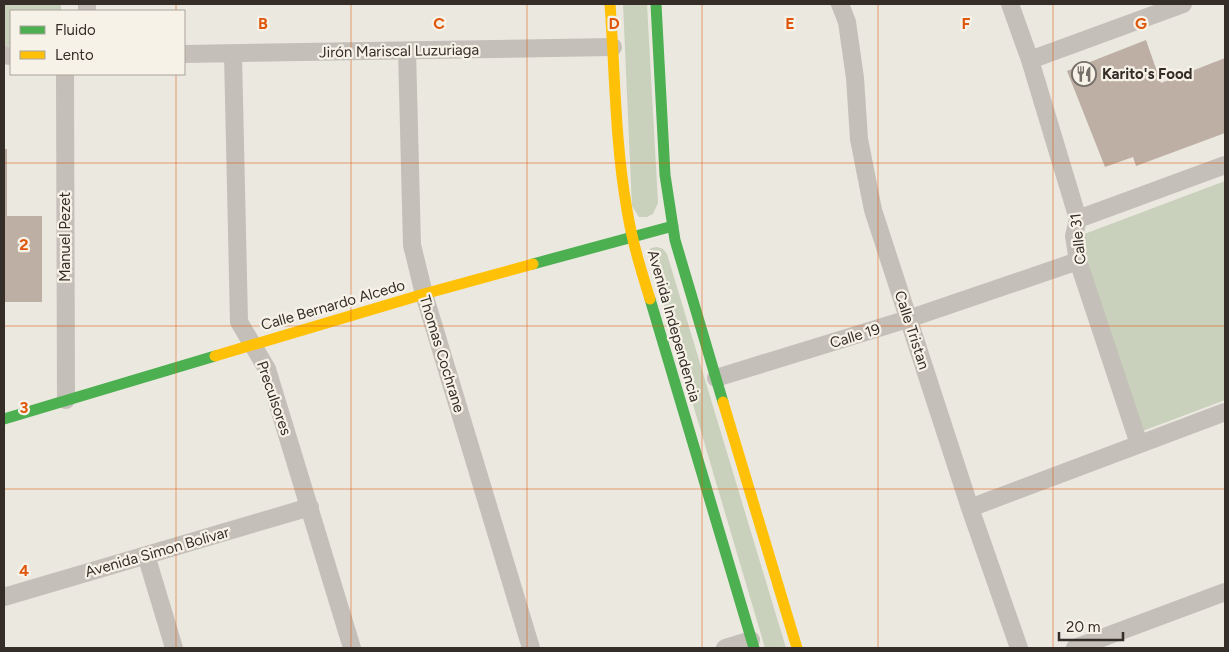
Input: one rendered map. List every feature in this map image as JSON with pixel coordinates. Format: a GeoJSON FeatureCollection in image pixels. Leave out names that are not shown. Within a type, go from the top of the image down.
{"type":"FeatureCollection","features":[{"type":"Feature","properties":{"kind":"street","name":"Avenida Independencia"},"geometry":{"type":"LineString","coordinates":[[610,4],[617,138],[624,203],[632,238],[752,644]]}},
{"type":"Feature","properties":{"kind":"street","name":"Avenida Independencia"},"geometry":{"type":"LineString","coordinates":[[656,4],[665,175],[672,226],[684,272],[797,648]]}},
{"type":"Feature","properties":{"kind":"street","name":"Calle Tristan"},"geometry":{"type":"LineString","coordinates":[[840,4],[846,22],[855,78],[859,139],[873,210],[970,508],[1018,648]]}},
{"type":"Feature","properties":{"kind":"street","name":"Calle 31"},"geometry":{"type":"LineString","coordinates":[[1010,4],[1030,60],[1078,219],[1074,236],[1078,261],[1139,444]]}},
{"type":"Feature","properties":{"kind":"street"},"geometry":{"type":"LineString","coordinates":[[1030,60],[1183,4]]}},
{"type":"Feature","properties":{"kind":"street","name":"Jirón Mariscal Luzuriaga"},"geometry":{"type":"LineString","coordinates":[[185,54],[613,47]]}},
{"type":"Feature","properties":{"kind":"street","name":"Thomas Cochrane"},"geometry":{"type":"LineString","coordinates":[[407,51],[412,244],[424,294],[532,648]]}},
{"type":"Feature","properties":{"kind":"street","name":"Preculsores"},"geometry":{"type":"LineString","coordinates":[[233,54],[238,316],[242,327],[267,369],[352,648]]}},
{"type":"Feature","properties":{"kind":"street","name":"Manuel Pezet"},"geometry":{"type":"LineString","coordinates":[[64,75],[66,400]]}},
{"type":"Feature","properties":{"kind":"street"},"geometry":{"type":"LineString","coordinates":[[1078,219],[1225,165]]}},
{"type":"Feature","properties":{"kind":"street","name":"Calle Bernardo Alcedo"},"geometry":{"type":"LineString","coordinates":[[4,419],[424,294],[672,226]]}},
{"type":"Feature","properties":{"kind":"street","name":"Calle 19"},"geometry":{"type":"LineString","coordinates":[[716,378],[908,319],[1078,261]]}},
{"type":"Feature","properties":{"kind":"street"},"geometry":{"type":"LineString","coordinates":[[970,508],[1225,412]]}},
{"type":"Feature","properties":{"kind":"street","name":"Avenida Simon Bolivar"},"geometry":{"type":"LineString","coordinates":[[4,597],[310,507]]}},
{"type":"Feature","properties":{"kind":"street"},"geometry":{"type":"LineString","coordinates":[[146,555],[174,648]]}},
{"type":"Feature","properties":{"kind":"street"},"geometry":{"type":"LineString","coordinates":[[1075,648],[1225,592]]}},
{"type":"Feature","properties":{"kind":"street"},"geometry":{"type":"LineString","coordinates":[[725,648],[752,644]]}},
{"type":"Feature","properties":{"kind":"green space"},"geometry":{"type":"Polygon","coordinates":[[[4,4],[61,4],[61,10],[10,10],[10,46],[4,46],[4,4]]]}},
{"type":"Feature","properties":{"kind":"green space"},"geometry":{"type":"Polygon","coordinates":[[[623,4],[647,4],[658,203],[653,214],[647,217],[639,217],[632,206],[623,4]]]}},
{"type":"Feature","properties":{"kind":"green space"},"geometry":{"type":"Polygon","coordinates":[[[1225,181],[1225,400],[1140,432],[1079,236],[1225,181]]]}},
{"type":"Feature","properties":{"kind":"green space"},"geometry":{"type":"Polygon","coordinates":[[[651,248],[663,249],[667,254],[786,648],[765,648],[648,252],[651,248]]]}},
{"type":"Feature","properties":{"kind":"building"},"geometry":{"type":"Polygon","coordinates":[[[1146,40],[1161,83],[1225,58],[1225,133],[1136,166],[1133,157],[1105,167],[1067,71],[1146,40]]]}},
{"type":"Feature","properties":{"kind":"building"},"geometry":{"type":"Polygon","coordinates":[[[4,149],[7,149],[7,216],[42,216],[42,302],[4,302],[4,149]]]}},
{"type":"Feature","properties":{"kind":"traffic: fast"},"geometry":{"type":"LineString","coordinates":[[656,4],[665,175],[675,240],[723,402]]}},
{"type":"Feature","properties":{"kind":"traffic: fast"},"geometry":{"type":"LineString","coordinates":[[533,264],[673,226]]}},
{"type":"Feature","properties":{"kind":"traffic: fast"},"geometry":{"type":"LineString","coordinates":[[650,299],[754,648]]}},
{"type":"Feature","properties":{"kind":"traffic: fast"},"geometry":{"type":"LineString","coordinates":[[4,419],[215,356]]}},
{"type":"Feature","properties":{"kind":"traffic: slow"},"geometry":{"type":"LineString","coordinates":[[610,4],[623,184],[631,233],[650,299]]}},
{"type":"Feature","properties":{"kind":"traffic: slow"},"geometry":{"type":"LineString","coordinates":[[215,356],[533,264]]}},
{"type":"Feature","properties":{"kind":"traffic: slow"},"geometry":{"type":"LineString","coordinates":[[723,402],[797,648]]}},
{"type":"Feature","properties":{"kind":"place","name":"Karito's Food"},"geometry":{"type":"Point","coordinates":[1084,74]}}]}
